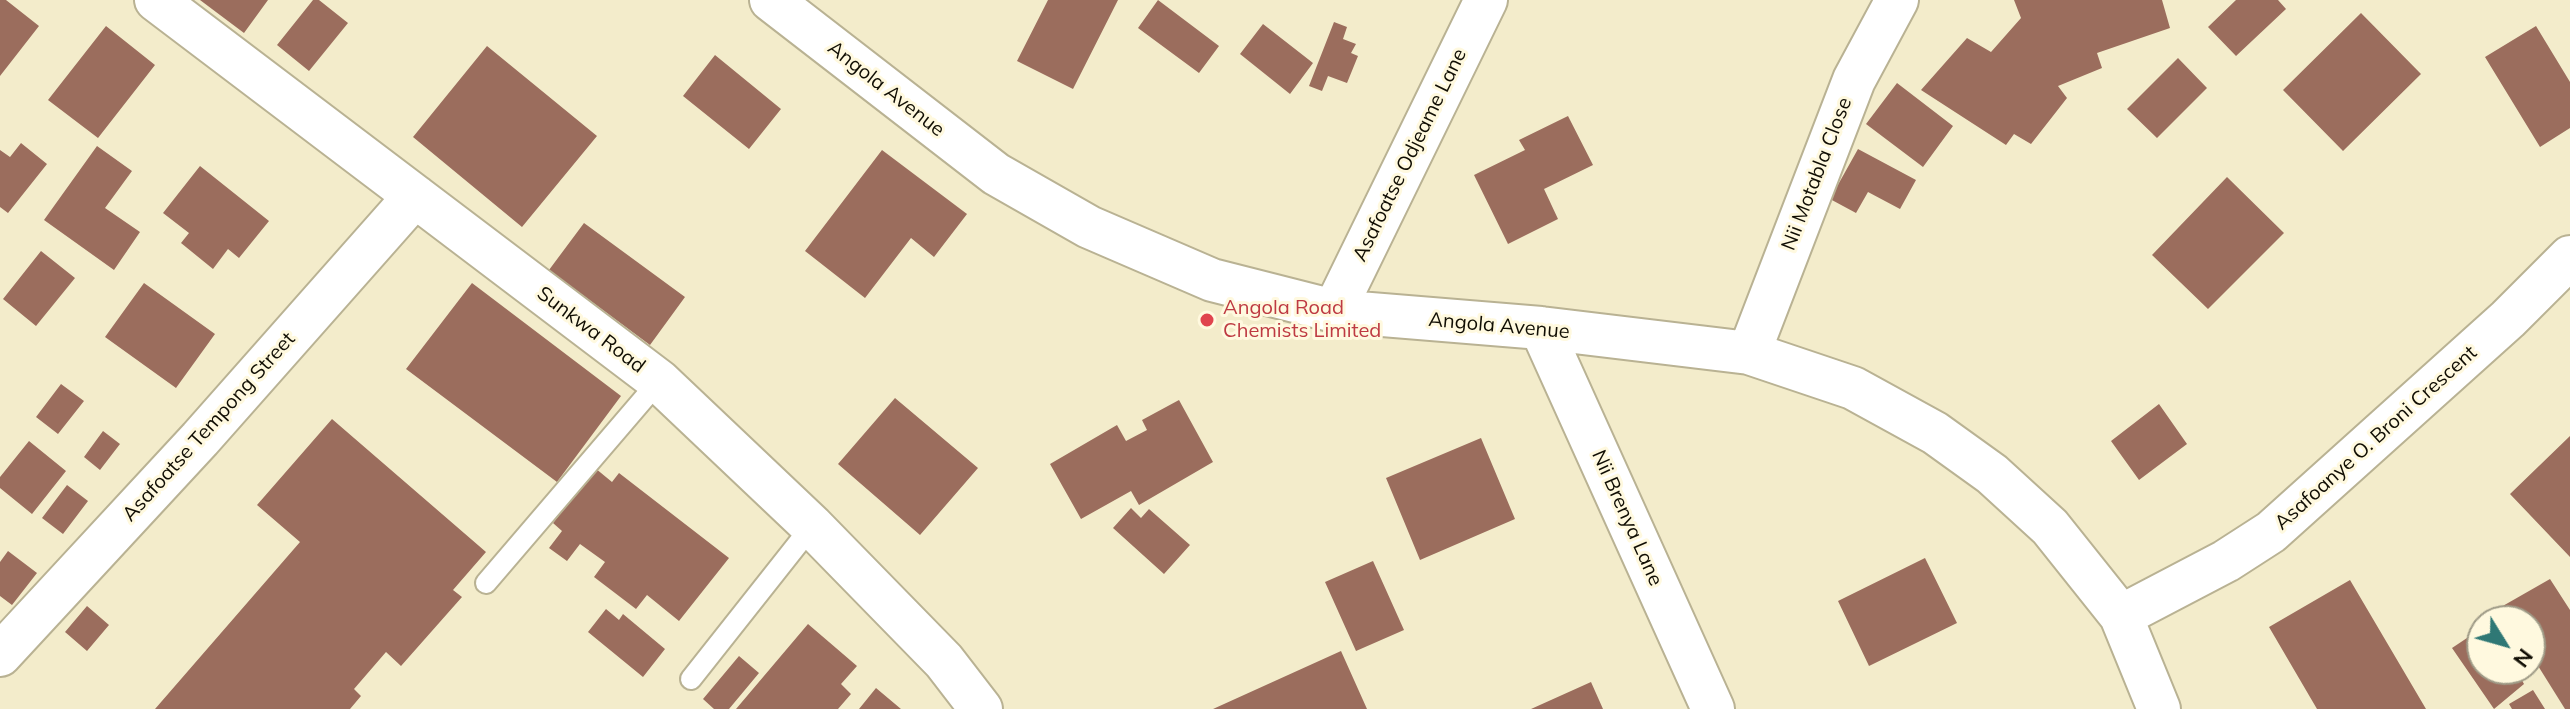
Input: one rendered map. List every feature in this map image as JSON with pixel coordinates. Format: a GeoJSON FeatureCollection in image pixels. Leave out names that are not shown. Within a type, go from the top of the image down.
{"type":"FeatureCollection","features":[{"type":"Feature","properties":{"kind":"street","name":"Sunkwa Road"},"geometry":{"type":"LineString","coordinates":[[156,0],[659,381],[812,526],[944,661],[981,709]]}},
{"type":"Feature","properties":{"kind":"street","name":"Angola Avenue"},"geometry":{"type":"LineString","coordinates":[[771,0],[996,174],[1089,227],[1212,280],[1334,311],[1541,328],[1749,353],[1853,388],[1935,433],[1992,474],[2050,527],[2121,616],[2159,709]]}},
{"type":"Feature","properties":{"kind":"street","name":"Asafoatse Odjeame Lane"},"geometry":{"type":"LineString","coordinates":[[1334,311],[1486,0]]}},
{"type":"Feature","properties":{"kind":"street","name":"Nii Motabla Close"},"geometry":{"type":"LineString","coordinates":[[1749,353],[1854,80],[1897,0]]}},
{"type":"Feature","properties":{"kind":"street","name":"Asafoatse Tempong Street"},"geometry":{"type":"LineString","coordinates":[[0,655],[200,439],[415,196]]}},
{"type":"Feature","properties":{"kind":"street","name":"Asafoanye O. Broni Crescent"},"geometry":{"type":"LineString","coordinates":[[2121,616],[2226,561],[2271,532],[2497,329],[2570,257]]}},
{"type":"Feature","properties":{"kind":"street","name":"Nii Brenya Lane"},"geometry":{"type":"LineString","coordinates":[[1541,328],[1713,709]]}},
{"type":"Feature","properties":{"kind":"lane"},"geometry":{"type":"LineString","coordinates":[[486,583],[659,381]]}},
{"type":"Feature","properties":{"kind":"lane"},"geometry":{"type":"LineString","coordinates":[[691,679],[812,526]]}},
{"type":"Feature","properties":{"kind":"building"},"geometry":{"type":"Polygon","coordinates":[[[0,0],[6,0],[39,26],[0,76],[0,0]]]}},
{"type":"Feature","properties":{"kind":"building"},"geometry":{"type":"Polygon","coordinates":[[[200,0],[268,0],[244,33],[200,0]]]}},
{"type":"Feature","properties":{"kind":"building"},"geometry":{"type":"Polygon","coordinates":[[[313,0],[319,0],[348,23],[309,71],[277,45],[313,0]]]}},
{"type":"Feature","properties":{"kind":"building"},"geometry":{"type":"Polygon","coordinates":[[[1048,0],[1118,0],[1073,89],[1017,61],[1048,0]]]}},
{"type":"Feature","properties":{"kind":"building"},"geometry":{"type":"Polygon","coordinates":[[[1158,0],[1219,46],[1199,73],[1138,28],[1158,0]]]}},
{"type":"Feature","properties":{"kind":"building"},"geometry":{"type":"Polygon","coordinates":[[[2014,0],[2162,0],[2170,28],[2097,53],[2102,68],[2058,86],[2067,98],[2031,144],[2014,134],[2006,145],[1921,90],[1967,38],[1991,52],[2021,18],[2014,0]]]}},
{"type":"Feature","properties":{"kind":"building"},"geometry":{"type":"Polygon","coordinates":[[[2236,0],[2278,0],[2286,9],[2236,56],[2208,27],[2236,0]]]}},
{"type":"Feature","properties":{"kind":"building"},"geometry":{"type":"Polygon","coordinates":[[[2361,13],[2421,74],[2343,151],[2283,90],[2361,13]]]}},
{"type":"Feature","properties":{"kind":"building"},"geometry":{"type":"Polygon","coordinates":[[[1334,22],[1347,27],[1343,39],[1356,44],[1351,53],[1358,56],[1347,83],[1328,76],[1322,91],[1309,86],[1334,22]]]}},
{"type":"Feature","properties":{"kind":"building"},"geometry":{"type":"Polygon","coordinates":[[[1263,24],[1313,63],[1290,94],[1240,54],[1263,24]]]}},
{"type":"Feature","properties":{"kind":"building"},"geometry":{"type":"Polygon","coordinates":[[[106,26],[155,65],[98,138],[48,100],[106,26]]]}},
{"type":"Feature","properties":{"kind":"building"},"geometry":{"type":"Polygon","coordinates":[[[2536,26],[2570,82],[2570,128],[2540,147],[2485,57],[2536,26]]]}},
{"type":"Feature","properties":{"kind":"building"},"geometry":{"type":"Polygon","coordinates":[[[487,46],[597,136],[522,227],[413,137],[487,46]]]}},
{"type":"Feature","properties":{"kind":"building"},"geometry":{"type":"Polygon","coordinates":[[[715,55],[781,109],[749,149],[683,96],[715,55]]]}},
{"type":"Feature","properties":{"kind":"building"},"geometry":{"type":"Polygon","coordinates":[[[2178,58],[2207,88],[2157,138],[2127,109],[2178,58]]]}},
{"type":"Feature","properties":{"kind":"building"},"geometry":{"type":"Polygon","coordinates":[[[1897,83],[1953,126],[1923,167],[1866,124],[1897,83]]]}},
{"type":"Feature","properties":{"kind":"building"},"geometry":{"type":"Polygon","coordinates":[[[1568,116],[1593,165],[1544,189],[1558,219],[1508,244],[1474,175],[1525,150],[1519,140],[1568,116]]]}},
{"type":"Feature","properties":{"kind":"building"},"geometry":{"type":"Polygon","coordinates":[[[21,143],[47,164],[8,213],[0,207],[0,150],[10,157],[21,143]]]}},
{"type":"Feature","properties":{"kind":"building"},"geometry":{"type":"Polygon","coordinates":[[[97,146],[132,171],[105,208],[140,232],[114,270],[44,220],[97,146]]]}},
{"type":"Feature","properties":{"kind":"building"},"geometry":{"type":"Polygon","coordinates":[[[1858,149],[1916,180],[1900,209],[1868,192],[1856,213],[1830,199],[1858,149]]]}},
{"type":"Feature","properties":{"kind":"building"},"geometry":{"type":"Polygon","coordinates":[[[882,150],[967,214],[934,257],[911,238],[865,298],[805,251],[882,150]]]}},
{"type":"Feature","properties":{"kind":"building"},"geometry":{"type":"Polygon","coordinates":[[[200,166],[269,221],[239,258],[228,249],[213,269],[181,243],[189,233],[163,213],[200,166]]]}},
{"type":"Feature","properties":{"kind":"building"},"geometry":{"type":"Polygon","coordinates":[[[2227,177],[2284,233],[2208,309],[2152,255],[2227,177]]]}},
{"type":"Feature","properties":{"kind":"building"},"geometry":{"type":"Polygon","coordinates":[[[584,223],[685,297],[650,345],[549,270],[584,223]]]}},
{"type":"Feature","properties":{"kind":"building"},"geometry":{"type":"Polygon","coordinates":[[[41,251],[75,278],[36,326],[3,299],[41,251]]]}},
{"type":"Feature","properties":{"kind":"building"},"geometry":{"type":"Polygon","coordinates":[[[144,283],[215,334],[176,388],[105,337],[144,283]]]}},
{"type":"Feature","properties":{"kind":"building"},"geometry":{"type":"Polygon","coordinates":[[[472,283],[621,396],[557,482],[406,369],[472,283]]]}},
{"type":"Feature","properties":{"kind":"building"},"geometry":{"type":"Polygon","coordinates":[[[61,384],[84,401],[58,434],[36,417],[61,384]]]}},
{"type":"Feature","properties":{"kind":"building"},"geometry":{"type":"Polygon","coordinates":[[[895,398],[978,468],[920,535],[838,464],[895,398]]]}},
{"type":"Feature","properties":{"kind":"building"},"geometry":{"type":"Polygon","coordinates":[[[1179,400],[1213,462],[1139,505],[1131,491],[1081,519],[1050,464],[1117,425],[1126,441],[1147,430],[1142,420],[1179,400]]]}},
{"type":"Feature","properties":{"kind":"building"},"geometry":{"type":"Polygon","coordinates":[[[2159,404],[2187,444],[2139,480],[2111,441],[2159,404]]]}},
{"type":"Feature","properties":{"kind":"building"},"geometry":{"type":"Polygon","coordinates":[[[332,419],[486,552],[453,590],[462,597],[401,666],[386,652],[354,689],[361,696],[350,709],[155,709],[300,542],[257,505],[332,419]]]}},
{"type":"Feature","properties":{"kind":"building"},"geometry":{"type":"Polygon","coordinates":[[[103,431],[120,444],[100,470],[84,457],[103,431]]]}},
{"type":"Feature","properties":{"kind":"building"},"geometry":{"type":"Polygon","coordinates":[[[2570,436],[2570,557],[2510,494],[2570,436]]]}},
{"type":"Feature","properties":{"kind":"building"},"geometry":{"type":"Polygon","coordinates":[[[1481,438],[1515,519],[1420,560],[1386,478],[1481,438]]]}},
{"type":"Feature","properties":{"kind":"building"},"geometry":{"type":"Polygon","coordinates":[[[29,441],[66,471],[32,514],[0,488],[0,477],[29,441]]]}},
{"type":"Feature","properties":{"kind":"building"},"geometry":{"type":"Polygon","coordinates":[[[595,468],[612,482],[619,473],[729,558],[679,621],[647,595],[636,609],[594,577],[605,562],[580,544],[567,561],[549,548],[562,531],[553,523],[595,468]]]}},
{"type":"Feature","properties":{"kind":"building"},"geometry":{"type":"Polygon","coordinates":[[[67,485],[88,501],[63,534],[42,518],[67,485]]]}},
{"type":"Feature","properties":{"kind":"building"},"geometry":{"type":"Polygon","coordinates":[[[1131,508],[1141,518],[1149,509],[1190,545],[1164,574],[1113,528],[1131,508]]]}},
{"type":"Feature","properties":{"kind":"building"},"geometry":{"type":"Polygon","coordinates":[[[8,551],[37,573],[12,605],[0,596],[0,562],[8,551]]]}},
{"type":"Feature","properties":{"kind":"building"},"geometry":{"type":"Polygon","coordinates":[[[1925,558],[1957,623],[1869,666],[1838,601],[1925,558]]]}},
{"type":"Feature","properties":{"kind":"building"},"geometry":{"type":"Polygon","coordinates":[[[1373,561],[1404,630],[1356,651],[1325,582],[1373,561]]]}},
{"type":"Feature","properties":{"kind":"building"},"geometry":{"type":"Polygon","coordinates":[[[2550,579],[2570,610],[2570,709],[2565,709],[2546,679],[2546,605],[2504,605],[2550,579]]]}},
{"type":"Feature","properties":{"kind":"building"},"geometry":{"type":"Polygon","coordinates":[[[2350,580],[2426,709],[2317,709],[2269,627],[2350,580]]]}},
{"type":"Feature","properties":{"kind":"building"},"geometry":{"type":"Polygon","coordinates":[[[87,606],[109,625],[87,651],[65,632],[87,606]]]}},
{"type":"Feature","properties":{"kind":"building"},"geometry":{"type":"Polygon","coordinates":[[[606,609],[619,620],[623,614],[665,649],[643,677],[588,632],[606,609]]]}},
{"type":"Feature","properties":{"kind":"building"},"geometry":{"type":"Polygon","coordinates":[[[808,624],[857,666],[841,684],[851,694],[838,709],[736,709],[808,624]]]}},
{"type":"Feature","properties":{"kind":"building"},"geometry":{"type":"Polygon","coordinates":[[[2466,639],[2466,668],[2452,648],[2466,639]]]}},
{"type":"Feature","properties":{"kind":"building"},"geometry":{"type":"Polygon","coordinates":[[[1341,651],[1367,709],[1213,709],[1341,651]]]}},
{"type":"Feature","properties":{"kind":"building"},"geometry":{"type":"Polygon","coordinates":[[[739,656],[759,673],[729,709],[714,709],[703,699],[739,656]]]}},
{"type":"Feature","properties":{"kind":"building"},"geometry":{"type":"Polygon","coordinates":[[[1591,682],[1603,709],[1531,709],[1591,682]]]}},
{"type":"Feature","properties":{"kind":"building"},"geometry":{"type":"Polygon","coordinates":[[[2477,685],[2523,685],[2494,709],[2477,685]]]}},
{"type":"Feature","properties":{"kind":"building"},"geometry":{"type":"Polygon","coordinates":[[[876,688],[901,709],[859,709],[876,688]]]}},
{"type":"Feature","properties":{"kind":"building"},"geometry":{"type":"Polygon","coordinates":[[[2533,690],[2545,709],[2512,709],[2509,704],[2533,690]]]}},
{"type":"Feature","properties":{"kind":"place","name":"Angola Road Chemists Limited"},"geometry":{"type":"Point","coordinates":[1207,320]}}]}
